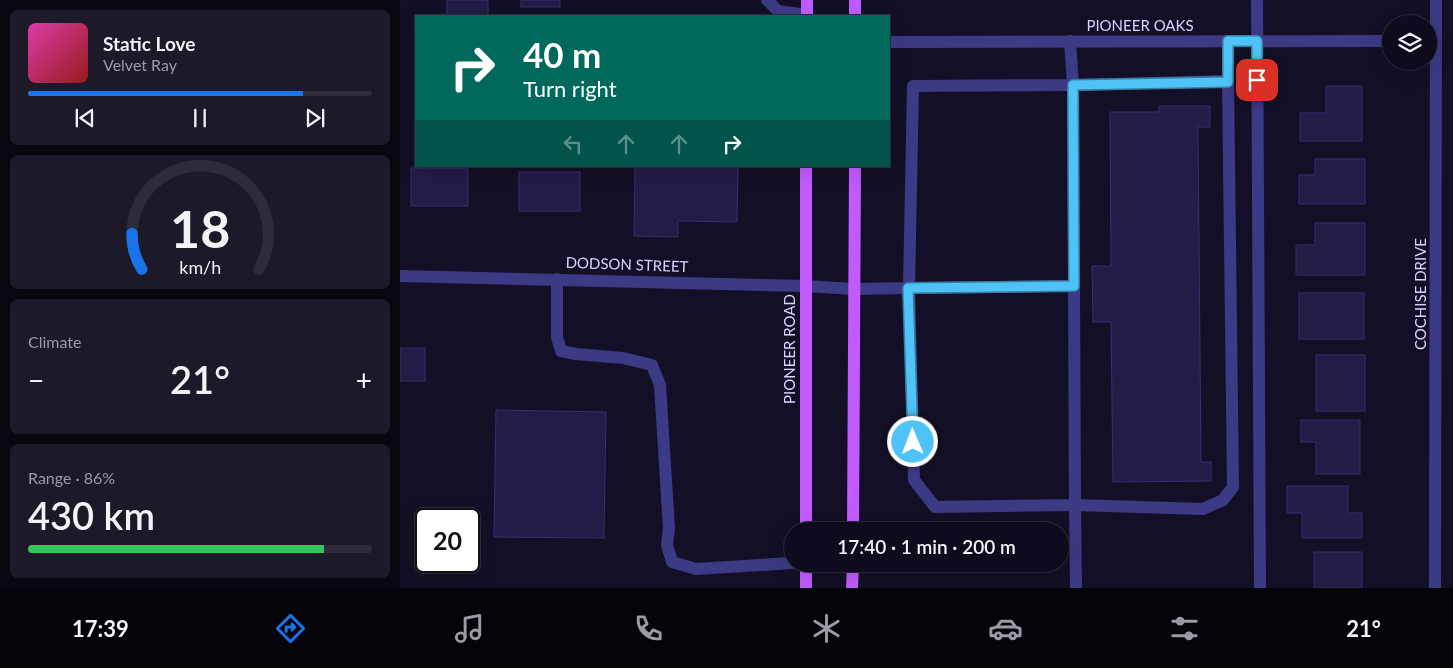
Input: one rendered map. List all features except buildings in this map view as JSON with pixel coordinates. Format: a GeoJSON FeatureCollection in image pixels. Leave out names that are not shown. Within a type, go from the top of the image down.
{"type":"FeatureCollection","features":[{"type":"Feature","properties":{"kind":"main road"},"geometry":{"type":"LineString","coordinates":[[807,0],[807,15]]}},
{"type":"Feature","properties":{"kind":"main road"},"geometry":{"type":"LineString","coordinates":[[855,0],[855,15]]}},
{"type":"Feature","properties":{"kind":"main road","name":"PIONEER ROAD"},"geometry":{"type":"LineString","coordinates":[[806,167],[806,522]]}},
{"type":"Feature","properties":{"kind":"main road"},"geometry":{"type":"LineString","coordinates":[[853,522],[855,167]]}},
{"type":"Feature","properties":{"kind":"main road"},"geometry":{"type":"LineString","coordinates":[[806,572],[806,588]]}},
{"type":"Feature","properties":{"kind":"main road"},"geometry":{"type":"LineString","coordinates":[[852,588],[853,572]]}},
{"type":"Feature","properties":{"kind":"street"},"geometry":{"type":"LineString","coordinates":[[767,0],[778,10],[807,15]]}},
{"type":"Feature","properties":{"kind":"street"},"geometry":{"type":"LineString","coordinates":[[1257,0],[1260,588]]}},
{"type":"Feature","properties":{"kind":"street","name":"COCHISE DRIVE"},"geometry":{"type":"LineString","coordinates":[[1435,15],[1436,0]]}},
{"type":"Feature","properties":{"kind":"street","name":"PIONEER OAKS"},"geometry":{"type":"LineString","coordinates":[[890,42],[1382,40]]}},
{"type":"Feature","properties":{"kind":"street"},"geometry":{"type":"LineString","coordinates":[[1070,41],[1073,85],[1076,588]]}},
{"type":"Feature","properties":{"kind":"street"},"geometry":{"type":"LineString","coordinates":[[1228,41],[1233,487],[1223,500],[1203,508],[1075,505],[935,507],[914,480],[908,288],[913,86],[1228,82]]}},
{"type":"Feature","properties":{"kind":"street","name":"COCHISE DRIVE"},"geometry":{"type":"LineString","coordinates":[[1433,70],[1435,588]]}},
{"type":"Feature","properties":{"kind":"street","name":"DODSON STREET"},"geometry":{"type":"LineString","coordinates":[[400,276],[805,286],[854,289],[1074,286]]}},
{"type":"Feature","properties":{"kind":"street"},"geometry":{"type":"LineString","coordinates":[[557,279],[556,337],[561,351],[623,358],[652,365],[660,385],[669,528],[667,545],[672,562],[696,569],[784,564]]}},
{"type":"Feature","properties":{"kind":"route"},"geometry":{"type":"LineString","coordinates":[[913,442],[908,288],[1074,286],[1073,85],[1228,82],[1228,41],[1257,41],[1257,80]]}}]}
